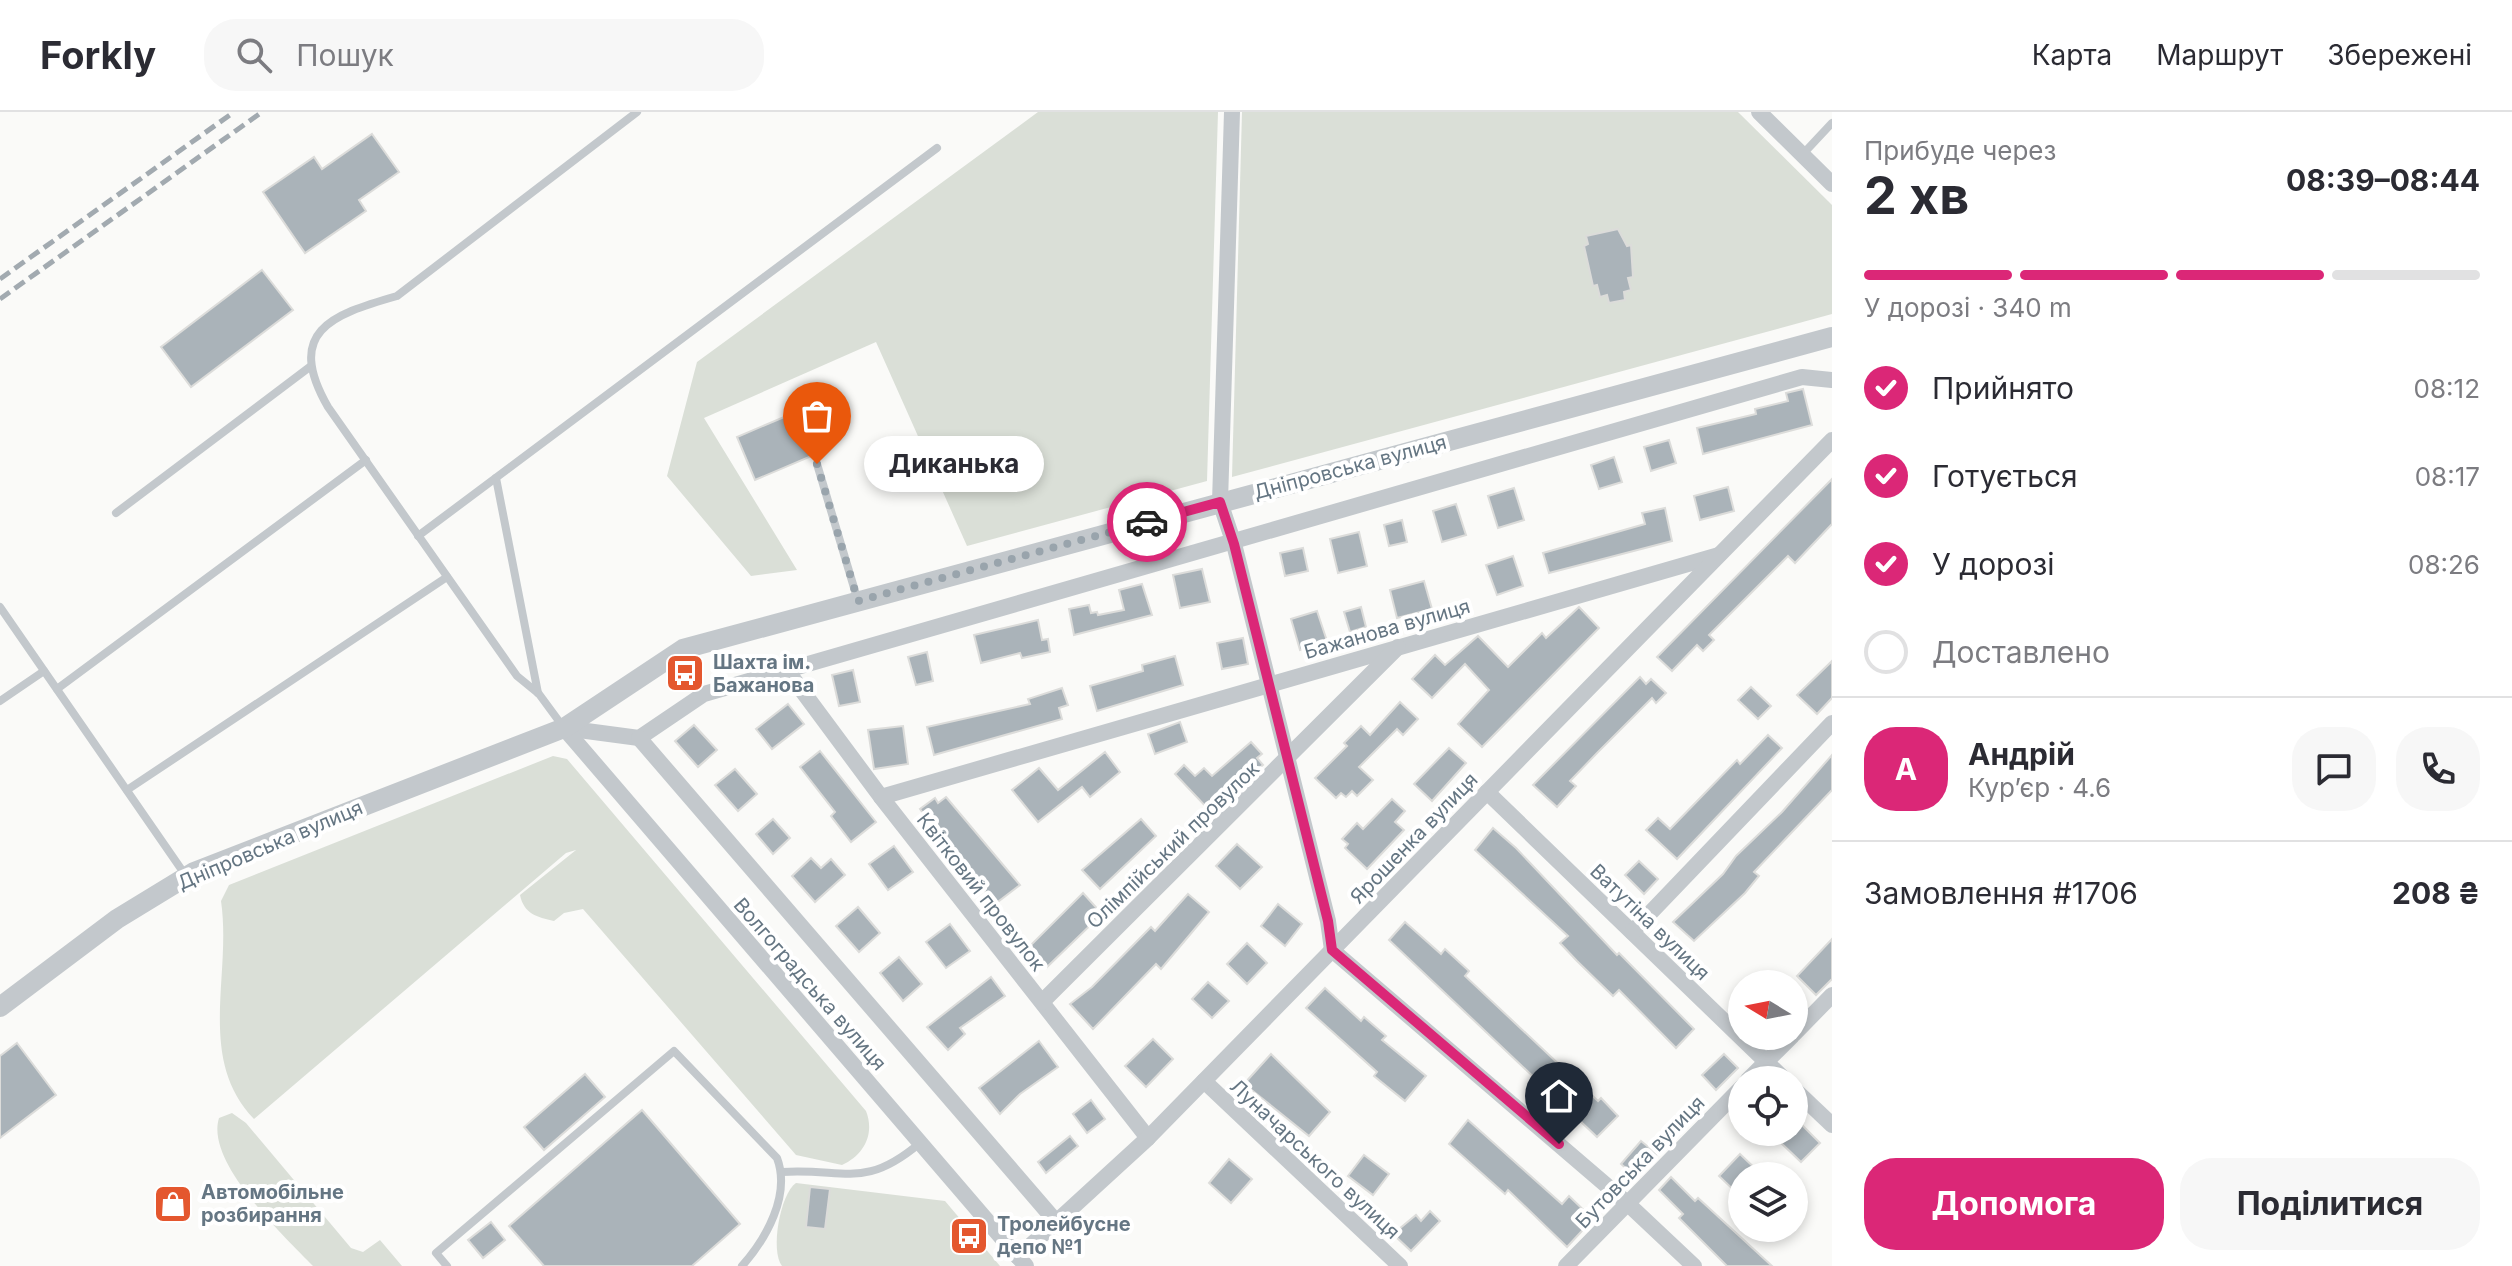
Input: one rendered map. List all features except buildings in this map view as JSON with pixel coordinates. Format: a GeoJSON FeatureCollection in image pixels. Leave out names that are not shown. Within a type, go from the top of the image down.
{"type":"FeatureCollection","features":[{"type":"Feature","properties":{"kind":"street"},"geometry":{"type":"LineString","coordinates":[[1232,112],[1220,502],[1234,544],[1328,921],[1332,950],[1627,1203],[1694,1266]]}},
{"type":"Feature","properties":{"kind":"street"},"geometry":{"type":"LineString","coordinates":[[1759,112],[1832,184]]}},
{"type":"Feature","properties":{"kind":"street","name":"Дніпровська вулиця"},"geometry":{"type":"LineString","coordinates":[[0,1007],[117,919],[187,877],[564,728],[683,649],[1832,337]]}},
{"type":"Feature","properties":{"kind":"street","name":"Дніпровська вулиця"},"geometry":{"type":"LineString","coordinates":[[564,728],[639,738],[704,694],[786,669],[1234,544],[1802,377],[1832,380]]}},
{"type":"Feature","properties":{"kind":"street","name":"Ярошенка вулиця"},"geometry":{"type":"LineString","coordinates":[[1022,1262],[1148,1138],[1832,440]]}},
{"type":"Feature","properties":{"kind":"street","name":"Бажанова вулиця"},"geometry":{"type":"LineString","coordinates":[[881,797],[1720,554]]}},
{"type":"Feature","properties":{"kind":"street","name":"Олімпійський провулок"},"geometry":{"type":"LineString","coordinates":[[1042,1002],[1399,646]]}},
{"type":"Feature","properties":{"kind":"street","name":"Квітковий провулок"},"geometry":{"type":"LineString","coordinates":[[786,669],[881,797],[1148,1138]]}},
{"type":"Feature","properties":{"kind":"street"},"geometry":{"type":"LineString","coordinates":[[1632,932],[1832,723]]}},
{"type":"Feature","properties":{"kind":"street","name":"Волгоградська вулиця"},"geometry":{"type":"LineString","coordinates":[[564,728],[1022,1262]]}},
{"type":"Feature","properties":{"kind":"street"},"geometry":{"type":"LineString","coordinates":[[639,738],[1058,1224]]}},
{"type":"Feature","properties":{"kind":"street","name":"Ватутіна вулиця"},"geometry":{"type":"LineString","coordinates":[[1487,792],[1770,1066]]}},
{"type":"Feature","properties":{"kind":"street"},"geometry":{"type":"LineString","coordinates":[[1808,1020],[1832,995]]}},
{"type":"Feature","properties":{"kind":"street"},"geometry":{"type":"LineString","coordinates":[[1762,1066],[1778,1050]]}},
{"type":"Feature","properties":{"kind":"street","name":"Луначарського вулиця"},"geometry":{"type":"LineString","coordinates":[[1204,1081],[1400,1266]]}},
{"type":"Feature","properties":{"kind":"street","name":"Бутовська вулиця"},"geometry":{"type":"LineString","coordinates":[[1566,1266],[1728,1101]]}},
{"type":"Feature","properties":{"kind":"street"},"geometry":{"type":"LineString","coordinates":[[1808,1102],[1832,1125]]}},
{"type":"Feature","properties":{"kind":"lane"},"geometry":{"type":"LineString","coordinates":[[564,728],[539,694],[517,676],[366,460],[312,379],[309,352],[326,323],[364,305],[397,296],[637,112]]}},
{"type":"Feature","properties":{"kind":"lane"},"geometry":{"type":"LineString","coordinates":[[1802,155],[1832,123]]}},
{"type":"Feature","properties":{"kind":"lane"},"geometry":{"type":"LineString","coordinates":[[418,536],[937,148]]}},
{"type":"Feature","properties":{"kind":"lane"},"geometry":{"type":"LineString","coordinates":[[116,513],[311,366]]}},
{"type":"Feature","properties":{"kind":"lane"},"geometry":{"type":"LineString","coordinates":[[57,689],[366,460]]}},
{"type":"Feature","properties":{"kind":"lane"},"geometry":{"type":"LineString","coordinates":[[817,464],[858,601]]}},
{"type":"Feature","properties":{"kind":"lane"},"geometry":{"type":"LineString","coordinates":[[496,478],[539,694]]}},
{"type":"Feature","properties":{"kind":"lane"},"geometry":{"type":"LineString","coordinates":[[127,790],[447,577]]}},
{"type":"Feature","properties":{"kind":"lane"},"geometry":{"type":"LineString","coordinates":[[0,607],[187,877]]}},
{"type":"Feature","properties":{"kind":"lane"},"geometry":{"type":"LineString","coordinates":[[0,701],[44,671]]}},
{"type":"Feature","properties":{"kind":"lane"},"geometry":{"type":"LineString","coordinates":[[447,1266],[436,1253],[674,1051],[777,1158],[782,1172],[765,1240],[742,1266]]}},
{"type":"Feature","properties":{"kind":"lane"},"geometry":{"type":"LineString","coordinates":[[782,1172],[871,1174],[901,1159],[920,1143]]}},
{"type":"Feature","properties":{"kind":"shaded area"},"geometry":{"type":"Polygon","coordinates":[[[1038,112],[1218,112],[1207,481],[967,546],[876,342],[704,418],[797,570],[751,576],[667,476],[697,362],[1038,112]]]}},
{"type":"Feature","properties":{"kind":"shaded area"},"geometry":{"type":"Polygon","coordinates":[[[1242,112],[1738,112],[1832,205],[1832,314],[1232,477],[1242,112]]]}},
{"type":"Feature","properties":{"kind":"shaded area"},"geometry":{"type":"Polygon","coordinates":[[[553,756],[567,759],[866,1111],[869,1128],[866,1143],[850,1161],[842,1165],[796,1155],[583,909],[564,913],[554,921],[528,911],[520,895],[576,850],[566,853],[254,1119],[236,1095],[226,1070],[220,1015],[221,901],[229,885],[553,756]]]}},
{"type":"Feature","properties":{"kind":"shaded area"},"geometry":{"type":"Polygon","coordinates":[[[232,1113],[246,1123],[351,1248],[363,1252],[380,1240],[402,1266],[313,1266],[267,1218],[235,1176],[218,1136],[219,1118],[232,1113]]]}},
{"type":"Feature","properties":{"kind":"shaded area"},"geometry":{"type":"Polygon","coordinates":[[[796,1183],[945,1201],[1000,1266],[782,1266],[778,1259],[778,1223],[785,1198],[796,1183]]]}},
{"type":"Feature","properties":{"kind":"railway"},"geometry":{"type":"LineString","coordinates":[[0,279],[234,112]]}},
{"type":"Feature","properties":{"kind":"railway"},"geometry":{"type":"LineString","coordinates":[[0,299],[262,112]]}},
{"type":"Feature","properties":{"kind":"way so far"},"geometry":{"type":"LineString","coordinates":[[817,464],[858,601],[1147,522]]}},
{"type":"Feature","properties":{"kind":"place","name":"Диканька"},"geometry":{"type":"Point","coordinates":[817,464]}},
{"type":"Feature","properties":{"kind":"place","name":"Шахта ім. Бажанова"},"geometry":{"type":"Point","coordinates":[685,673]}},
{"type":"Feature","properties":{"kind":"place","name":"Автомобільне розбирання"},"geometry":{"type":"Point","coordinates":[173,1204]}},
{"type":"Feature","properties":{"kind":"place","name":"Тролейбусне депо №1"},"geometry":{"type":"Point","coordinates":[969,1236]}},
{"type":"Feature","properties":{"kind":"route"},"geometry":{"type":"LineString","coordinates":[[1147,522],[1220,502],[1234,544],[1328,921],[1332,950],[1559,1144]]}}]}
